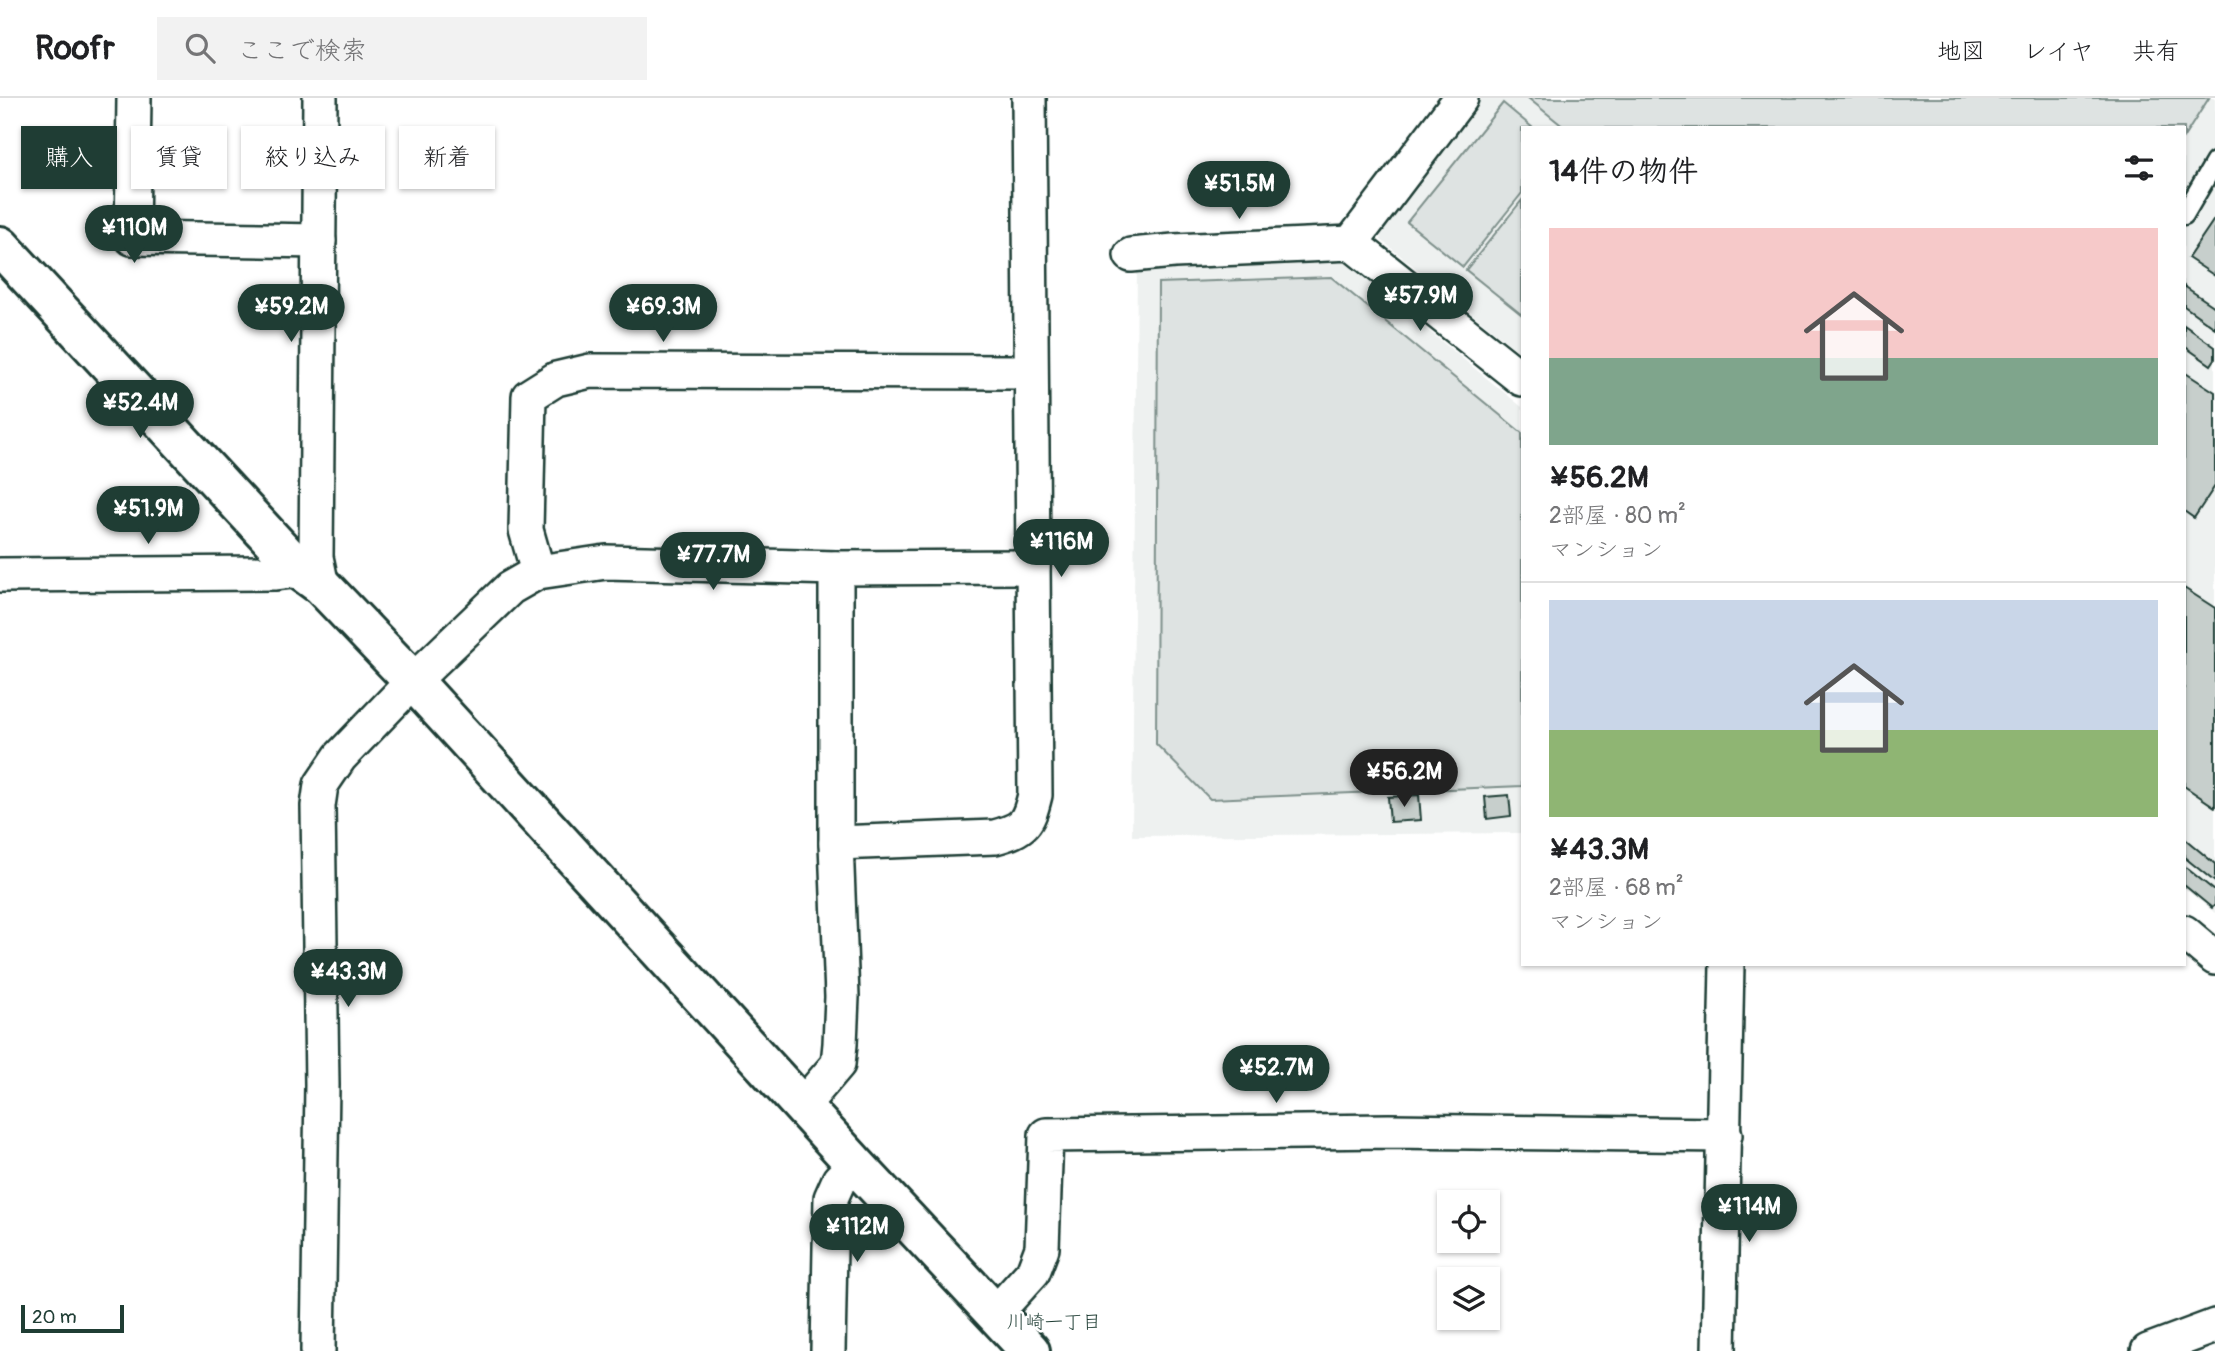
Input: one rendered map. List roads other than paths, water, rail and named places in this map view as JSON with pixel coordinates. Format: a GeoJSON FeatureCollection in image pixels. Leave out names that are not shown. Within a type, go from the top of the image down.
{"type":"FeatureCollection","features":[{"type":"Feature","properties":{"kind":"street"},"geometry":{"type":"LineString","coordinates":[[134,98],[132,238],[319,241]]}},
{"type":"Feature","properties":{"kind":"street"},"geometry":{"type":"LineString","coordinates":[[311,578],[316,557],[320,98]]}},
{"type":"Feature","properties":{"kind":"street"},"geometry":{"type":"LineString","coordinates":[[836,843],[995,837],[1014,832],[1029,818],[1035,795],[1029,98]]}},
{"type":"Feature","properties":{"kind":"street"},"geometry":{"type":"LineString","coordinates":[[1351,243],[1461,98]]}},
{"type":"Feature","properties":{"kind":"street"},"geometry":{"type":"LineString","coordinates":[[1131,255],[1351,243],[1521,379]]}},
{"type":"Feature","properties":{"kind":"street"},"geometry":{"type":"LineString","coordinates":[[0,246],[311,578],[413,681],[1030,1351]]}},
{"type":"Feature","properties":{"kind":"street"},"geometry":{"type":"LineString","coordinates":[[538,572],[526,530],[529,396],[556,379],[590,371],[1030,372]]}},
{"type":"Feature","properties":{"kind":"street"},"geometry":{"type":"LineString","coordinates":[[318,1351],[322,1085],[318,806],[321,785],[340,757],[413,681],[510,588],[538,572],[606,562],[836,568],[1033,567]]}},
{"type":"Feature","properties":{"kind":"street"},"geometry":{"type":"LineString","coordinates":[[803,1105],[838,1064],[839,1054],[842,997],[836,843],[836,568]]}},
{"type":"Feature","properties":{"kind":"street"},"geometry":{"type":"LineString","coordinates":[[0,575],[276,573],[311,578]]}},
{"type":"Feature","properties":{"kind":"street"},"geometry":{"type":"LineString","coordinates":[[2186,934],[2215,958]]}},
{"type":"Feature","properties":{"kind":"street"},"geometry":{"type":"LineString","coordinates":[[1719,1351],[1727,966]]}},
{"type":"Feature","properties":{"kind":"street"},"geometry":{"type":"LineString","coordinates":[[995,1314],[1033,1272],[1042,1248],[1046,1135],[1389,1131],[1725,1135]]}},
{"type":"Feature","properties":{"kind":"street"},"geometry":{"type":"LineString","coordinates":[[828,1351],[831,1198],[839,1180],[855,1164]]}},
{"type":"Feature","properties":{"kind":"street"},"geometry":{"type":"LineString","coordinates":[[2148,1351],[2215,1326]]}},
{"type":"Feature","properties":{"kind":"lane"},"geometry":{"type":"LineString","coordinates":[[2186,212],[2215,162]]}},
{"type":"Feature","properties":{"kind":"district","name":"川崎一丁目"},"geometry":{"type":"Point","coordinates":[1054,1321]}}]}
